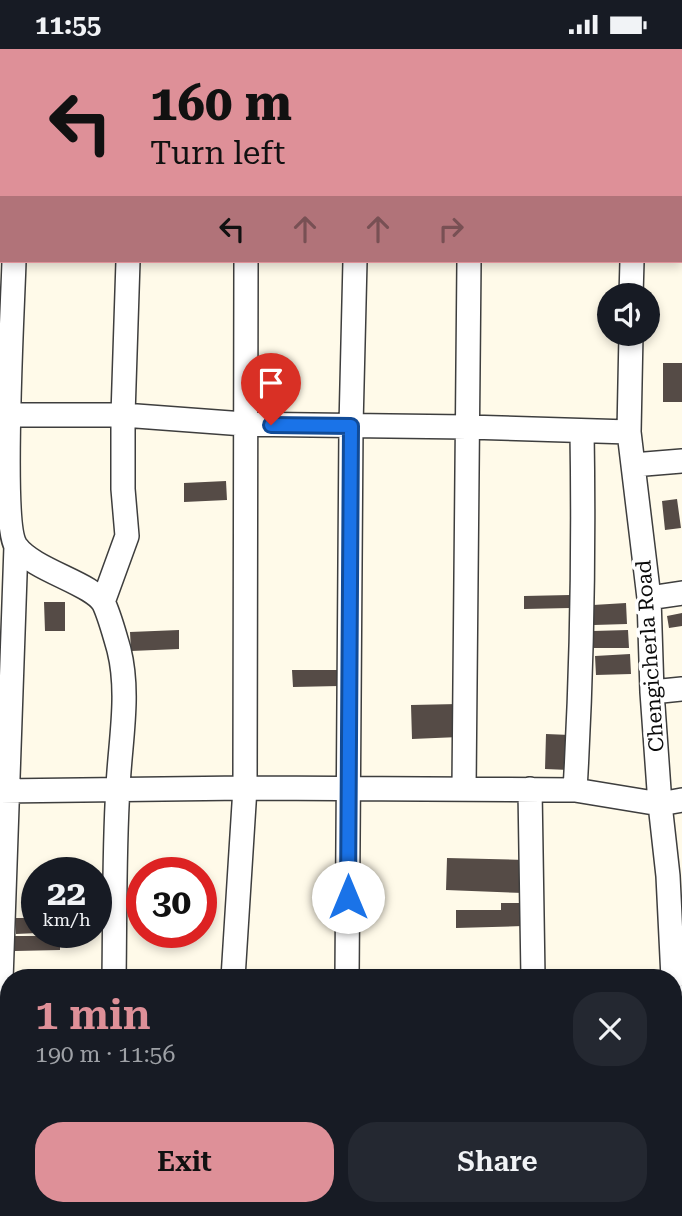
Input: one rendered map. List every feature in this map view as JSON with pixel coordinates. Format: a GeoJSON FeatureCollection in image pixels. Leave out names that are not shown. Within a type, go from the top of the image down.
{"type":"FeatureCollection","features":[{"type":"Feature","properties":{"kind":"street"},"geometry":{"type":"LineString","coordinates":[[1,969],[3,791],[16,546],[10,531],[5,415],[14,263]]}},
{"type":"Feature","properties":{"kind":"street"},"geometry":{"type":"LineString","coordinates":[[103,602],[127,536],[123,489],[123,415],[128,263]]}},
{"type":"Feature","properties":{"kind":"street"},"geometry":{"type":"LineString","coordinates":[[234,969],[245,788],[246,263]]}},
{"type":"Feature","properties":{"kind":"street"},"geometry":{"type":"LineString","coordinates":[[347,969],[351,426],[355,263]]}},
{"type":"Feature","properties":{"kind":"street"},"geometry":{"type":"LineString","coordinates":[[464,789],[469,263]]}},
{"type":"Feature","properties":{"kind":"street"},"geometry":{"type":"LineString","coordinates":[[631,283],[632,263]]}},
{"type":"Feature","properties":{"kind":"street","name":"Chengicherla Road"},"geometry":{"type":"LineString","coordinates":[[631,346],[629,432],[649,598],[652,692],[671,802],[676,965]]}},
{"type":"Feature","properties":{"kind":"street"},"geometry":{"type":"LineString","coordinates":[[5,415],[123,415],[244,424],[629,432]]}},
{"type":"Feature","properties":{"kind":"street"},"geometry":{"type":"LineString","coordinates":[[575,790],[584,561],[582,431]]}},
{"type":"Feature","properties":{"kind":"street"},"geometry":{"type":"LineString","coordinates":[[633,465],[682,461]]}},
{"type":"Feature","properties":{"kind":"street"},"geometry":{"type":"LineString","coordinates":[[16,546],[39,566],[76,583],[103,602],[124,672],[117,790],[114,969]]}},
{"type":"Feature","properties":{"kind":"street"},"geometry":{"type":"LineString","coordinates":[[649,598],[682,593]]}},
{"type":"Feature","properties":{"kind":"street"},"geometry":{"type":"LineString","coordinates":[[652,692],[682,689]]}},
{"type":"Feature","properties":{"kind":"street"},"geometry":{"type":"LineString","coordinates":[[3,791],[530,789],[575,790],[671,802]]}},
{"type":"Feature","properties":{"kind":"street"},"geometry":{"type":"LineString","coordinates":[[530,789],[533,969]]}},
{"type":"Feature","properties":{"kind":"building"},"geometry":{"type":"Polygon","coordinates":[[[663,363],[682,363],[682,402],[663,402],[663,363]]]}},
{"type":"Feature","properties":{"kind":"building"},"geometry":{"type":"Polygon","coordinates":[[[226,481],[227,500],[184,502],[184,483],[226,481]]]}},
{"type":"Feature","properties":{"kind":"building"},"geometry":{"type":"Polygon","coordinates":[[[677,499],[681,528],[665,530],[662,501],[677,499]]]}},
{"type":"Feature","properties":{"kind":"building"},"geometry":{"type":"Polygon","coordinates":[[[570,595],[570,608],[524,609],[524,596],[570,595]]]}},
{"type":"Feature","properties":{"kind":"building"},"geometry":{"type":"Polygon","coordinates":[[[44,602],[65,602],[65,631],[45,631],[44,602]]]}},
{"type":"Feature","properties":{"kind":"building"},"geometry":{"type":"Polygon","coordinates":[[[626,603],[627,624],[594,625],[593,605],[626,603]]]}},
{"type":"Feature","properties":{"kind":"building"},"geometry":{"type":"Polygon","coordinates":[[[682,613],[682,626],[669,628],[667,616],[682,613]]]}},
{"type":"Feature","properties":{"kind":"building"},"geometry":{"type":"Polygon","coordinates":[[[179,630],[179,649],[131,651],[130,632],[179,630]]]}},
{"type":"Feature","properties":{"kind":"building"},"geometry":{"type":"Polygon","coordinates":[[[628,630],[629,648],[594,648],[593,631],[628,630]]]}},
{"type":"Feature","properties":{"kind":"building"},"geometry":{"type":"Polygon","coordinates":[[[630,654],[631,674],[596,675],[595,656],[630,654]]]}},
{"type":"Feature","properties":{"kind":"building"},"geometry":{"type":"Polygon","coordinates":[[[292,670],[339,670],[339,686],[293,687],[292,670]]]}},
{"type":"Feature","properties":{"kind":"building"},"geometry":{"type":"Polygon","coordinates":[[[458,704],[459,737],[412,739],[411,705],[458,704]]]}},
{"type":"Feature","properties":{"kind":"building"},"geometry":{"type":"Polygon","coordinates":[[[546,734],[570,735],[569,770],[545,769],[546,734]]]}},
{"type":"Feature","properties":{"kind":"building"},"geometry":{"type":"Polygon","coordinates":[[[447,858],[525,860],[524,893],[446,890],[447,858]]]}},
{"type":"Feature","properties":{"kind":"building"},"geometry":{"type":"Polygon","coordinates":[[[501,903],[522,903],[523,926],[456,928],[456,910],[501,910],[501,903]]]}},
{"type":"Feature","properties":{"kind":"building"},"geometry":{"type":"Polygon","coordinates":[[[15,918],[21,918],[21,934],[16,934],[15,918]]]}},
{"type":"Feature","properties":{"kind":"building"},"geometry":{"type":"Polygon","coordinates":[[[15,936],[21,936],[21,948],[60,948],[60,950],[15,951],[15,936]]]}},
{"type":"Feature","properties":{"kind":"route"},"geometry":{"type":"LineString","coordinates":[[271,425],[351,426],[348,897]]}}]}
